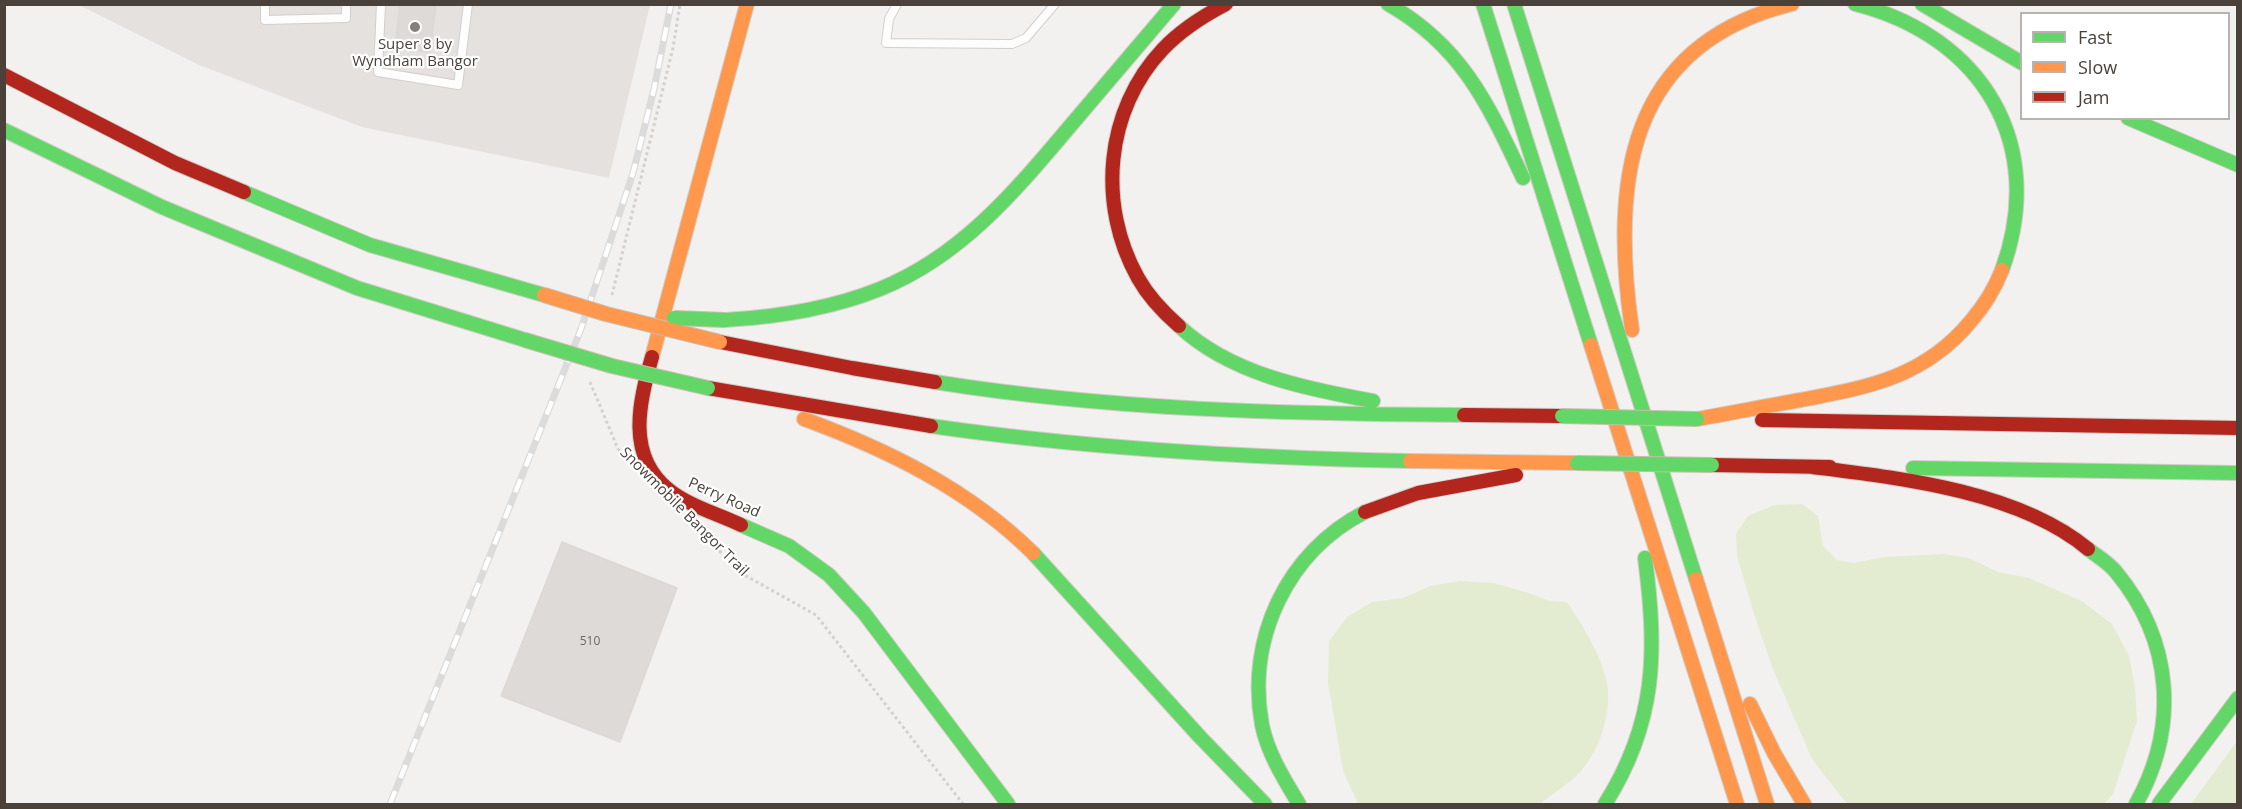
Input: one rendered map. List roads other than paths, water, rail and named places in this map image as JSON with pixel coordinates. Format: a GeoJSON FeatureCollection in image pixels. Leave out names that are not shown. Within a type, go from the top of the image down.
{"type":"FeatureCollection","features":[{"type":"Feature","properties":{"kind":"main road","name":"Perry Road"},"geometry":{"type":"LineString","coordinates":[[747,4],[722,104],[645,382],[639,417],[642,453],[657,478],[678,496],[775,539],[829,575],[864,613],[1008,804]]}},
{"type":"Feature","properties":{"kind":"main road"},"geometry":{"type":"LineString","coordinates":[[575,305],[663,317],[726,320],[778,317],[844,304],[898,282],[953,249],[989,219],[1174,4]]}},
{"type":"Feature","properties":{"kind":"main road"},"geometry":{"type":"LineString","coordinates":[[1226,4],[1180,33],[1156,57],[1130,96],[1119,124],[1111,161],[1111,200],[1121,243],[1142,285],[1159,307],[1188,334],[1237,363],[1271,377],[1352,397],[1485,416]]}},
{"type":"Feature","properties":{"kind":"main road"},"geometry":{"type":"LineString","coordinates":[[1388,4],[1412,18],[1441,43],[1454,57],[1480,95],[1540,215],[1583,318]]}},
{"type":"Feature","properties":{"kind":"main road"},"geometry":{"type":"LineString","coordinates":[[1483,4],[1737,804]]}},
{"type":"Feature","properties":{"kind":"main road"},"geometry":{"type":"LineString","coordinates":[[1514,4],[1767,804]]}},
{"type":"Feature","properties":{"kind":"main road"},"geometry":{"type":"LineString","coordinates":[[1652,442],[1632,334],[1623,262],[1624,198],[1631,155],[1638,133],[1654,98],[1692,53],[1715,35],[1740,20],[1792,4]]}},
{"type":"Feature","properties":{"kind":"main road"},"geometry":{"type":"LineString","coordinates":[[1697,419],[1864,388],[1918,367],[1952,342],[1972,322],[1995,287],[2007,260],[2015,230],[2017,183],[2007,133],[1984,87],[1961,58],[1928,33],[1892,14],[1856,4]]}},
{"type":"Feature","properties":{"kind":"main road"},"geometry":{"type":"LineString","coordinates":[[1922,4],[2020,62]]}},
{"type":"Feature","properties":{"kind":"main road"},"geometry":{"type":"LineString","coordinates":[[4,75],[175,163],[370,245],[575,305],[720,342],[895,376],[1071,399],[1250,411],[1367,415],[1562,416],[2238,428]]}},
{"type":"Feature","properties":{"kind":"main road"},"geometry":{"type":"LineString","coordinates":[[2133,120],[2238,165]]}},
{"type":"Feature","properties":{"kind":"main road"},"geometry":{"type":"LineString","coordinates":[[4,130],[162,207],[357,288],[602,363],[708,388],[948,429],[1132,450],[1316,458],[2238,473]]}},
{"type":"Feature","properties":{"kind":"main road"},"geometry":{"type":"LineString","coordinates":[[708,388],[803,418],[876,446],[931,476],[987,513],[1042,562],[1232,772],[1265,804]]}},
{"type":"Feature","properties":{"kind":"main road"},"geometry":{"type":"LineString","coordinates":[[1605,804],[1624,777],[1636,749],[1647,699],[1652,659],[1652,618],[1648,577],[1622,441]]}},
{"type":"Feature","properties":{"kind":"main road"},"geometry":{"type":"LineString","coordinates":[[1299,804],[1282,779],[1270,751],[1262,725],[1257,688],[1260,654],[1268,620],[1283,590],[1302,561],[1340,527],[1384,504],[1434,490],[1577,463]]}},
{"type":"Feature","properties":{"kind":"main road"},"geometry":{"type":"LineString","coordinates":[[1812,466],[1932,485],[2004,504],[2074,536],[2113,569],[2133,594],[2148,620],[2158,649],[2164,680],[2165,711],[2162,740],[2154,768],[2136,804]]}},
{"type":"Feature","properties":{"kind":"main road"},"geometry":{"type":"LineString","coordinates":[[1692,567],[1764,734],[1804,804]]}},
{"type":"Feature","properties":{"kind":"main road"},"geometry":{"type":"LineString","coordinates":[[2159,804],[2238,698]]}},
{"type":"Feature","properties":{"kind":"lane"},"geometry":{"type":"LineString","coordinates":[[265,4],[265,20],[346,18],[346,4]]}},
{"type":"Feature","properties":{"kind":"lane"},"geometry":{"type":"LineString","coordinates":[[381,4],[378,72],[458,85],[468,4]]}},
{"type":"Feature","properties":{"kind":"lane"},"geometry":{"type":"LineString","coordinates":[[897,4],[889,19],[886,43],[1012,44],[1026,38],[1054,4]]}},
{"type":"Feature","properties":{"kind":"railway"},"geometry":{"type":"LineString","coordinates":[[390,804],[581,329],[633,173],[654,89],[671,4]]}},
{"type":"Feature","properties":{"kind":"place","name":"Super 8 by Wyndham Bangor"},"geometry":{"type":"Point","coordinates":[415,27]}}]}
